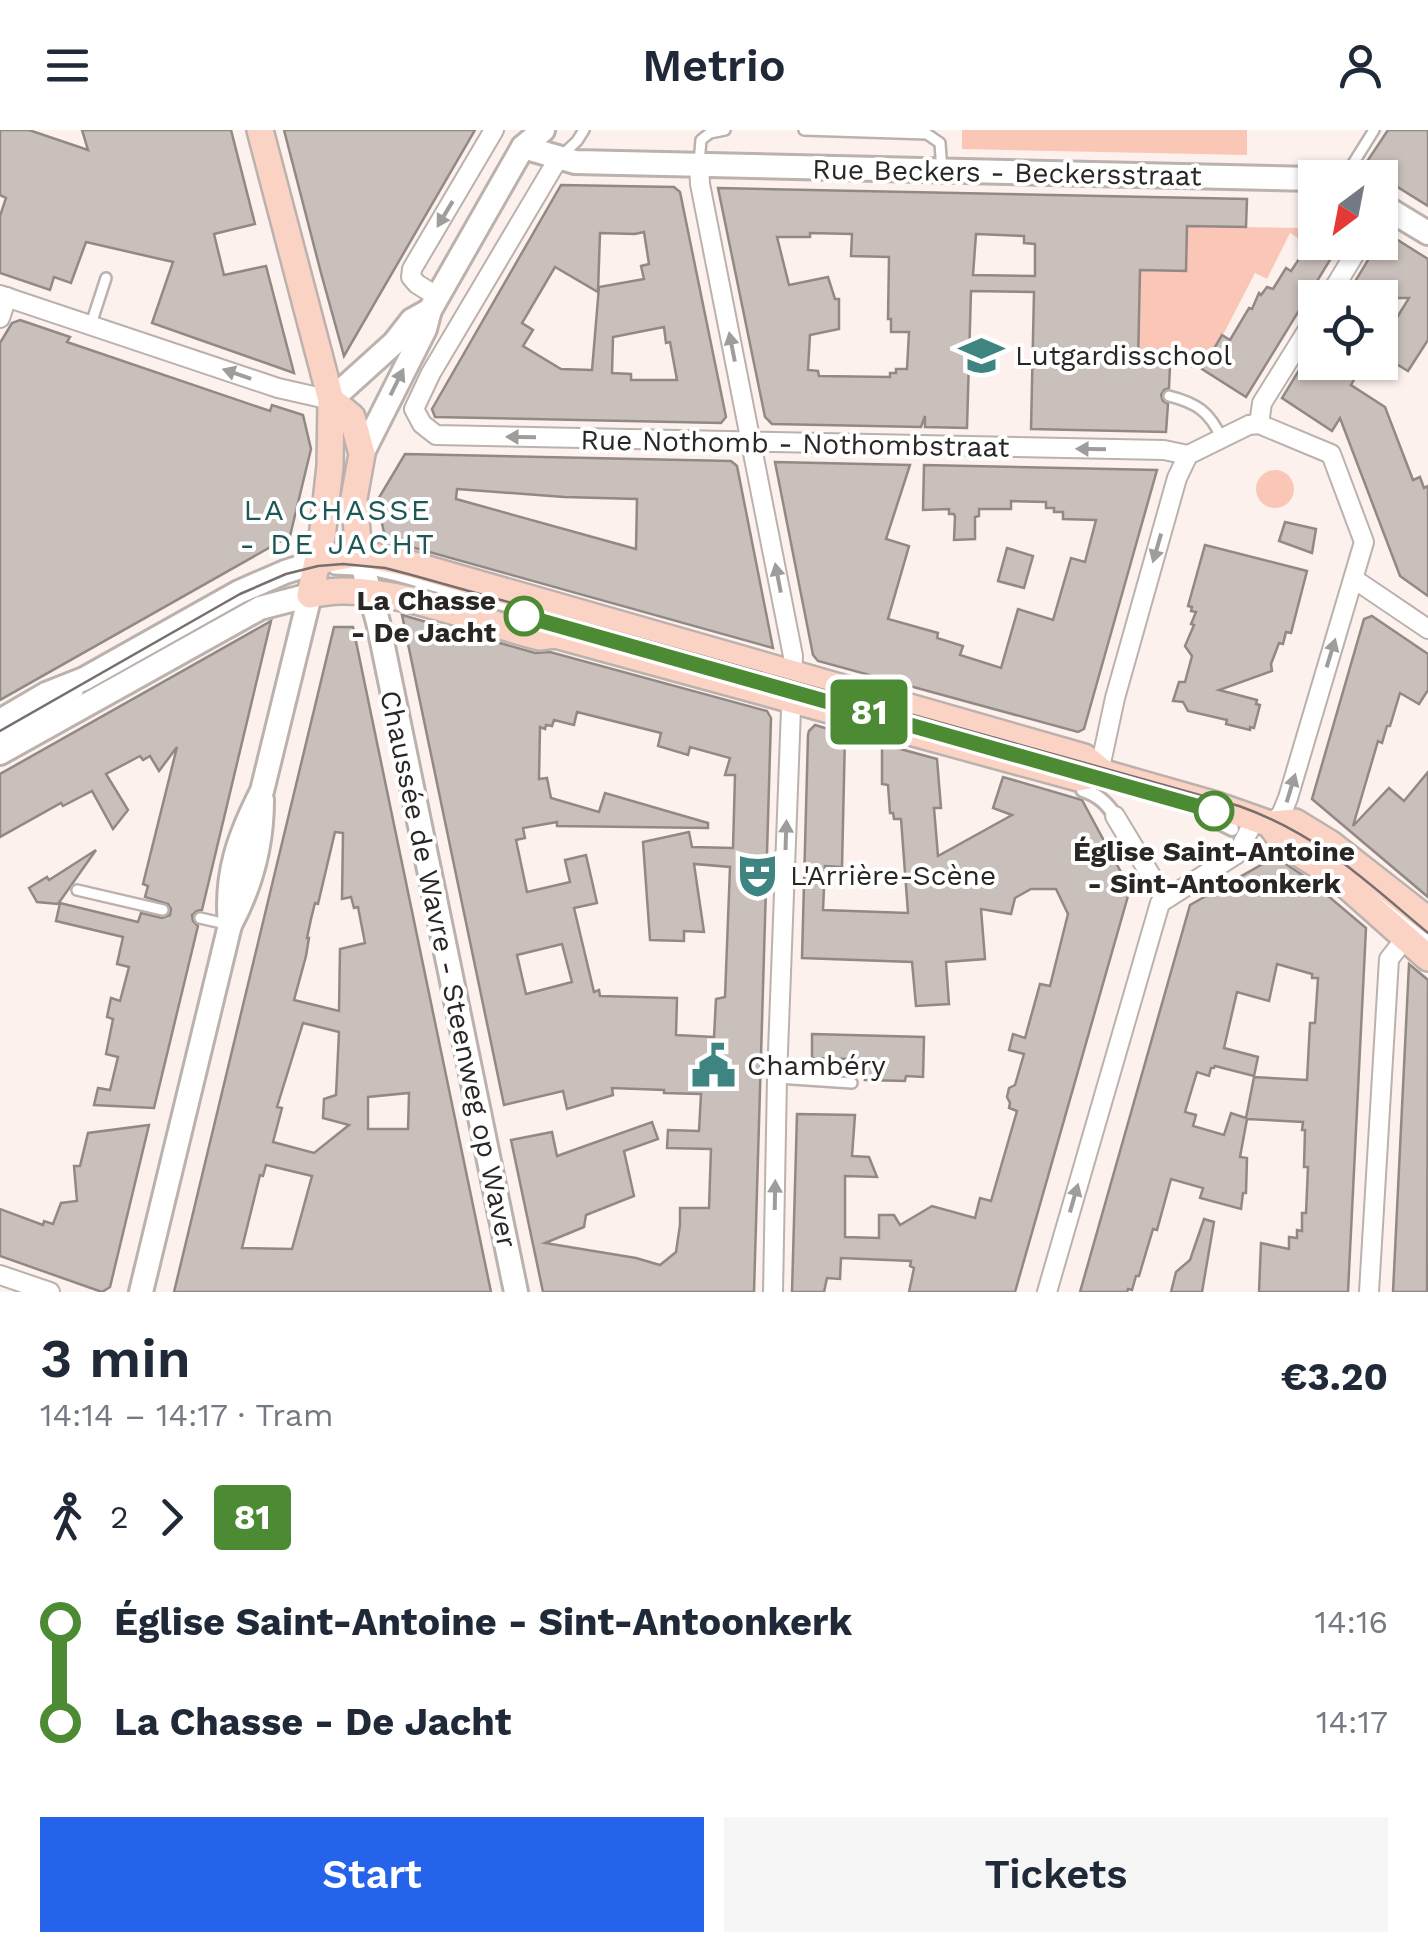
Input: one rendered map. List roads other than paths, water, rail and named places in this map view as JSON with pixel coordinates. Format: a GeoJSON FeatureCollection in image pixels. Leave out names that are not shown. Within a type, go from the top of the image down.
{"type":"FeatureCollection","features":[{"type":"Feature","properties":{"kind":"main road"},"geometry":{"type":"LineString","coordinates":[[260,130],[331,400],[330,466],[315,576]]}},
{"type":"Feature","properties":{"kind":"main road"},"geometry":{"type":"LineString","coordinates":[[331,400],[352,417],[362,454]]}},
{"type":"Feature","properties":{"kind":"main road","name":"Chaussée de Wavre - Steenweg op Waver"},"geometry":{"type":"LineString","coordinates":[[362,454],[354,498],[363,572]]}},
{"type":"Feature","properties":{"kind":"main road"},"geometry":{"type":"LineString","coordinates":[[315,576],[410,564],[513,592],[792,686]]}},
{"type":"Feature","properties":{"kind":"main road"},"geometry":{"type":"LineString","coordinates":[[315,576],[339,590],[363,572]]}},
{"type":"Feature","properties":{"kind":"main road"},"geometry":{"type":"LineString","coordinates":[[363,572],[402,599],[539,636],[555,635],[792,686],[1084,757],[1098,784],[1216,805],[1252,824],[1420,928],[1428,958]]}},
{"type":"Feature","properties":{"kind":"street"},"geometry":{"type":"LineString","coordinates":[[434,303],[411,277],[412,269],[494,130]]}},
{"type":"Feature","properties":{"kind":"street"},"geometry":{"type":"LineString","coordinates":[[362,454],[425,329],[434,303],[524,139],[543,130]]}},
{"type":"Feature","properties":{"kind":"street","name":"Rue Beckers - Beckersstraat"},"geometry":{"type":"LineString","coordinates":[[524,139],[558,158],[576,162],[1298,179]]}},
{"type":"Feature","properties":{"kind":"street","name":"Rue Nothomb - Nothombstraat"},"geometry":{"type":"LineString","coordinates":[[558,158],[431,373],[414,409],[422,424],[436,435],[1164,450],[1188,454]]}},
{"type":"Feature","properties":{"kind":"street"},"geometry":{"type":"LineString","coordinates":[[699,165],[793,656],[773,1292]]}},
{"type":"Feature","properties":{"kind":"street"},"geometry":{"type":"LineString","coordinates":[[1398,216],[1428,233]]}},
{"type":"Feature","properties":{"kind":"street"},"geometry":{"type":"LineString","coordinates":[[0,318],[4,296],[278,388],[331,400],[434,303]]}},
{"type":"Feature","properties":{"kind":"street"},"geometry":{"type":"LineString","coordinates":[[1259,424],[1262,403],[1298,345]]}},
{"type":"Feature","properties":{"kind":"street"},"geometry":{"type":"LineString","coordinates":[[1092,810],[1115,698],[1177,478],[1188,454],[1248,425],[1259,424],[1331,454],[1364,542],[1281,815],[1252,824],[1216,820]]}},
{"type":"Feature","properties":{"kind":"street"},"geometry":{"type":"LineString","coordinates":[[0,721],[64,685],[80,686],[239,592],[285,572],[315,576]]}},
{"type":"Feature","properties":{"kind":"street","name":"Chaussée de Wavre - Steenweg op Waver"},"geometry":{"type":"LineString","coordinates":[[363,572],[380,632],[516,1292]]}},
{"type":"Feature","properties":{"kind":"street"},"geometry":{"type":"LineString","coordinates":[[0,752],[315,576]]}},
{"type":"Feature","properties":{"kind":"street"},"geometry":{"type":"LineString","coordinates":[[141,1292],[230,925],[254,867],[262,825],[262,791],[315,576]]}},
{"type":"Feature","properties":{"kind":"street"},"geometry":{"type":"LineString","coordinates":[[1354,579],[1428,629]]}},
{"type":"Feature","properties":{"kind":"street"},"geometry":{"type":"LineString","coordinates":[[1098,784],[1165,899]]}},
{"type":"Feature","properties":{"kind":"street"},"geometry":{"type":"LineString","coordinates":[[1048,1292],[1156,911],[1160,902],[1237,854],[1252,824]]}},
{"type":"Feature","properties":{"kind":"street"},"geometry":{"type":"LineString","coordinates":[[1369,1292],[1390,959],[1420,928]]}},
{"type":"Feature","properties":{"kind":"street"},"geometry":{"type":"LineString","coordinates":[[0,1275],[50,1292]]}},
{"type":"Feature","properties":{"kind":"lane"},"geometry":{"type":"LineString","coordinates":[[558,158],[584,130]]}},
{"type":"Feature","properties":{"kind":"lane"},"geometry":{"type":"LineString","coordinates":[[699,165],[701,140],[725,130]]}},
{"type":"Feature","properties":{"kind":"lane"},"geometry":{"type":"LineString","coordinates":[[804,130],[932,136],[942,149],[942,170]]}},
{"type":"Feature","properties":{"kind":"lane"},"geometry":{"type":"LineString","coordinates":[[1355,160],[1374,130]]}},
{"type":"Feature","properties":{"kind":"lane"},"geometry":{"type":"LineString","coordinates":[[92,324],[106,278]]}},
{"type":"Feature","properties":{"kind":"lane"},"geometry":{"type":"LineString","coordinates":[[1168,396],[1192,402],[1213,420],[1222,439]]}},
{"type":"Feature","properties":{"kind":"lane"},"geometry":{"type":"LineString","coordinates":[[363,572],[393,575],[747,673]]}},
{"type":"Feature","properties":{"kind":"lane"},"geometry":{"type":"LineString","coordinates":[[0,737],[80,686]]}},
{"type":"Feature","properties":{"kind":"lane"},"geometry":{"type":"LineString","coordinates":[[914,720],[1098,784]]}},
{"type":"Feature","properties":{"kind":"lane"},"geometry":{"type":"LineString","coordinates":[[1252,824],[1297,839]]}},
{"type":"Feature","properties":{"kind":"lane"},"geometry":{"type":"LineString","coordinates":[[1337,864],[1357,879]]}},
{"type":"Feature","properties":{"kind":"lane"},"geometry":{"type":"LineString","coordinates":[[1366,887],[1420,928]]}},
{"type":"Feature","properties":{"kind":"lane"},"geometry":{"type":"LineString","coordinates":[[77,890],[164,910]]}},
{"type":"Feature","properties":{"kind":"lane"},"geometry":{"type":"LineString","coordinates":[[200,918],[230,925]]}},
{"type":"Feature","properties":{"kind":"lane"},"geometry":{"type":"LineString","coordinates":[[777,1078],[852,1083]]}},
{"type":"Feature","properties":{"kind":"tram line"},"geometry":{"type":"LineString","coordinates":[[0,731],[240,594],[286,574],[343,564],[385,568],[1239,806],[1317,845],[1428,933]]}},
{"type":"Feature","properties":{"kind":"tram line","name":"81"},"geometry":{"type":"LineString","coordinates":[[524,616],[1214,811]]}},
{"type":"Feature","properties":{"kind":"place","name":"Lutgardisschool"},"geometry":{"type":"Point","coordinates":[982,355]}},
{"type":"Feature","properties":{"kind":"place","name":"La Chasse - De Jacht"},"geometry":{"type":"Point","coordinates":[524,616]}},
{"type":"Feature","properties":{"kind":"place","name":"Église Saint-Antoine - Sint-Antoonkerk"},"geometry":{"type":"Point","coordinates":[1214,811]}},
{"type":"Feature","properties":{"kind":"place","name":"L'Arrière-Scène"},"geometry":{"type":"Point","coordinates":[757,875]}},
{"type":"Feature","properties":{"kind":"place","name":"Chambéry"},"geometry":{"type":"Point","coordinates":[714,1065]}},
{"type":"Feature","properties":{"kind":"district","name":"LA CHASSE - DE JACHT"},"geometry":{"type":"Point","coordinates":[338,527]}}]}
